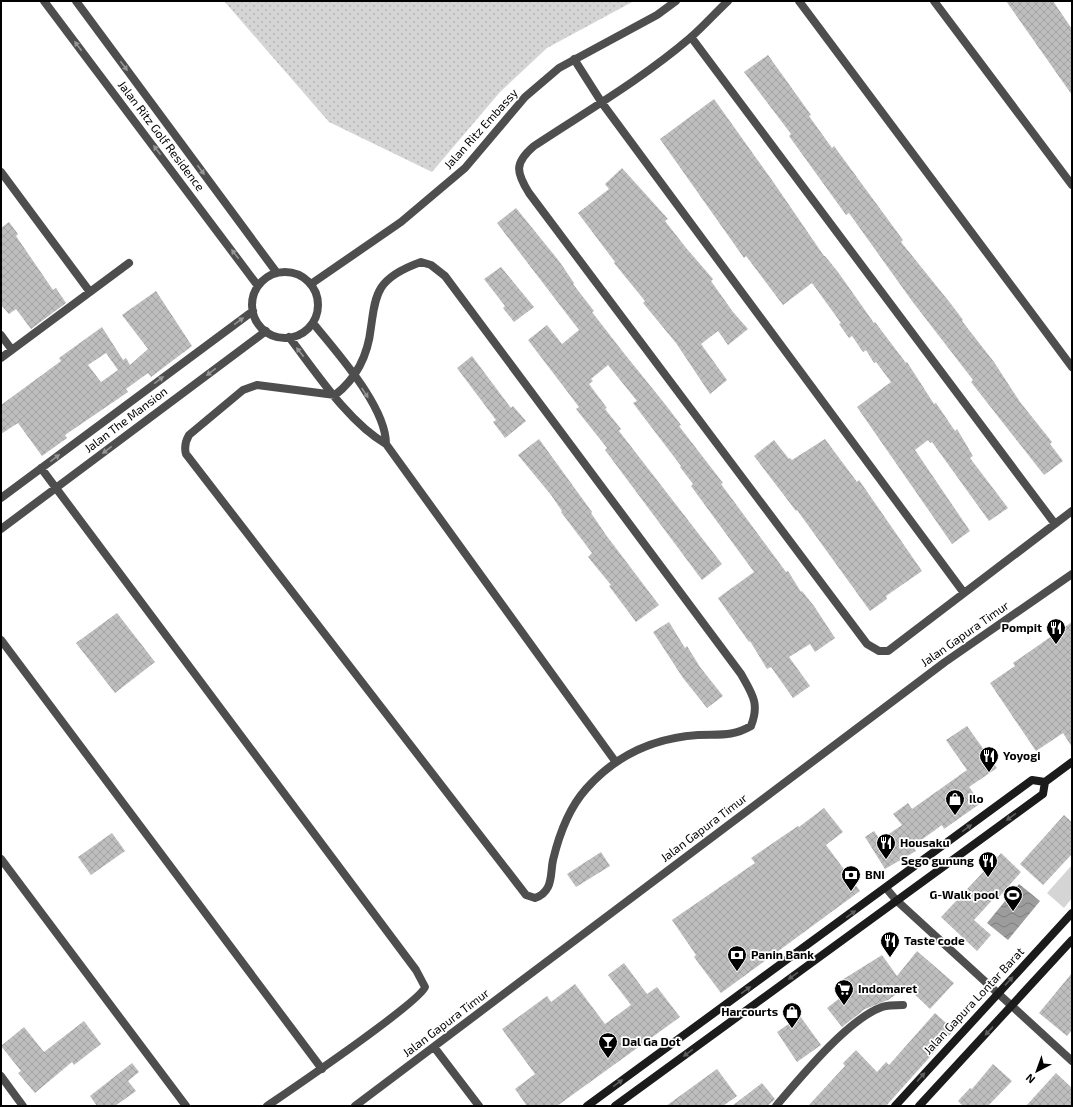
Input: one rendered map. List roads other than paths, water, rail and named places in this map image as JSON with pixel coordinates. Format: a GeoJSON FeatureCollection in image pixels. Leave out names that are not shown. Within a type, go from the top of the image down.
{"type":"FeatureCollection","features":[{"type":"Feature","properties":{"kind":"street","name":"Jalan Ritz Golf Residence"},"geometry":{"type":"LineString","coordinates":[[44,1],[258,286]]}},
{"type":"Feature","properties":{"kind":"street","name":"Jalan Ritz Golf Residence"},"geometry":{"type":"LineString","coordinates":[[76,1],[277,273]]}},
{"type":"Feature","properties":{"kind":"street","name":"Jalan Ritz Embassy"},"geometry":{"type":"LineString","coordinates":[[311,284],[402,222],[465,168],[525,97],[560,68],[657,15],[676,1]]}},
{"type":"Feature","properties":{"kind":"street"},"geometry":{"type":"LineString","coordinates":[[728,1],[691,37],[602,103],[534,146],[523,155],[520,160],[520,178],[528,193],[867,644],[878,651],[888,651],[1072,511]]}},
{"type":"Feature","properties":{"kind":"street"},"geometry":{"type":"LineString","coordinates":[[799,1],[1072,367]]}},
{"type":"Feature","properties":{"kind":"street"},"geometry":{"type":"LineString","coordinates":[[934,1],[1072,185]]}},
{"type":"Feature","properties":{"kind":"street"},"geometry":{"type":"LineString","coordinates":[[691,37],[1055,524]]}},
{"type":"Feature","properties":{"kind":"street"},"geometry":{"type":"LineString","coordinates":[[574,59],[602,103],[964,593]]}},
{"type":"Feature","properties":{"kind":"street"},"geometry":{"type":"LineString","coordinates":[[1,172],[90,292]]}},
{"type":"Feature","properties":{"kind":"street"},"geometry":{"type":"LineString","coordinates":[[421,262],[431,264],[445,276],[741,674],[756,702],[756,713],[752,726],[741,732],[725,736],[700,735],[664,740],[645,746],[615,761],[586,789],[571,810],[560,834],[547,887],[540,897],[529,898],[186,454],[185,441],[189,435],[243,390],[250,386],[264,385],[308,393],[335,395],[354,376],[367,349],[373,310],[381,288],[393,276],[410,266],[421,262]]}},
{"type":"Feature","properties":{"kind":"street"},"geometry":{"type":"LineString","coordinates":[[1,358],[129,263]]}},
{"type":"Feature","properties":{"kind":"street"},"geometry":{"type":"LineString","coordinates":[[277,273],[296,274],[311,284],[316,293],[318,303],[317,314],[313,323],[298,335],[289,338],[277,336],[266,331],[257,322],[253,311],[253,298],[258,286],[267,278],[277,273]]}},
{"type":"Feature","properties":{"kind":"street","name":"Jalan The Mansion"},"geometry":{"type":"LineString","coordinates":[[1,498],[253,311]]}},
{"type":"Feature","properties":{"kind":"street"},"geometry":{"type":"LineString","coordinates":[[313,323],[354,376],[373,405],[385,427],[386,444]]}},
{"type":"Feature","properties":{"kind":"street","name":"Jalan The Mansion"},"geometry":{"type":"LineString","coordinates":[[1,529],[266,331]]}},
{"type":"Feature","properties":{"kind":"street"},"geometry":{"type":"LineString","coordinates":[[1,335],[12,350]]}},
{"type":"Feature","properties":{"kind":"street"},"geometry":{"type":"LineString","coordinates":[[289,338],[350,416],[386,444],[615,761]]}},
{"type":"Feature","properties":{"kind":"street"},"geometry":{"type":"LineString","coordinates":[[41,468],[54,489],[422,980],[425,990],[422,994],[322,1069],[267,1106]]}},
{"type":"Feature","properties":{"kind":"street","name":"Jalan Gapura Timur"},"geometry":{"type":"LineString","coordinates":[[355,1106],[945,662],[1072,574]]}},
{"type":"Feature","properties":{"kind":"street"},"geometry":{"type":"LineString","coordinates":[[1,640],[322,1069]]}},
{"type":"Feature","properties":{"kind":"street"},"geometry":{"type":"LineString","coordinates":[[615,1106],[1043,794],[1045,782],[1072,762]]}},
{"type":"Feature","properties":{"kind":"street"},"geometry":{"type":"LineString","coordinates":[[587,1106],[1032,780],[1045,782]]}},
{"type":"Feature","properties":{"kind":"street"},"geometry":{"type":"LineString","coordinates":[[1,858],[186,1106]]}},
{"type":"Feature","properties":{"kind":"street"},"geometry":{"type":"LineString","coordinates":[[886,888],[896,900],[1072,1061]]}},
{"type":"Feature","properties":{"kind":"street","name":"Jalan Gapura Lontar Barat"},"geometry":{"type":"LineString","coordinates":[[894,1106],[1072,913]]}},
{"type":"Feature","properties":{"kind":"street"},"geometry":{"type":"LineString","coordinates":[[919,1106],[1072,940]]}},
{"type":"Feature","properties":{"kind":"street"},"geometry":{"type":"LineString","coordinates":[[776,1106],[845,1032],[863,1017],[883,1006],[903,1005]]}},
{"type":"Feature","properties":{"kind":"street"},"geometry":{"type":"LineString","coordinates":[[434,1047],[479,1106]]}},
{"type":"Feature","properties":{"kind":"street"},"geometry":{"type":"LineString","coordinates":[[1,1076],[23,1106]]}},
{"type":"Feature","properties":{"kind":"water","name":"G-Walk pool"},"geometry":{"type":"Polygon","coordinates":[[[1019,884],[1040,901],[1008,940],[987,923],[1019,884]]]}},
{"type":"Feature","properties":{"kind":"place","name":"Pompit"},"geometry":{"type":"Point","coordinates":[1056,645]}},
{"type":"Feature","properties":{"kind":"place","name":"Yoyogi"},"geometry":{"type":"Point","coordinates":[989,773]}},
{"type":"Feature","properties":{"kind":"place","name":"Ilo"},"geometry":{"type":"Point","coordinates":[955,816]}},
{"type":"Feature","properties":{"kind":"place","name":"Housaku"},"geometry":{"type":"Point","coordinates":[886,860]}},
{"type":"Feature","properties":{"kind":"place","name":"Sego gunung"},"geometry":{"type":"Point","coordinates":[988,878]}},
{"type":"Feature","properties":{"kind":"place","name":"BNI"},"geometry":{"type":"Point","coordinates":[851,892]}},
{"type":"Feature","properties":{"kind":"place","name":"G-Walk pool"},"geometry":{"type":"Point","coordinates":[1013,912]}},
{"type":"Feature","properties":{"kind":"place","name":"Taste code"},"geometry":{"type":"Point","coordinates":[890,958]}},
{"type":"Feature","properties":{"kind":"place","name":"Panin Bank"},"geometry":{"type":"Point","coordinates":[737,972]}},
{"type":"Feature","properties":{"kind":"place","name":"Indomaret"},"geometry":{"type":"Point","coordinates":[844,1006]}},
{"type":"Feature","properties":{"kind":"place","name":"Harcourts"},"geometry":{"type":"Point","coordinates":[792,1029]}},
{"type":"Feature","properties":{"kind":"place","name":"Dal Ga Dot"},"geometry":{"type":"Point","coordinates":[608,1059]}}]}
